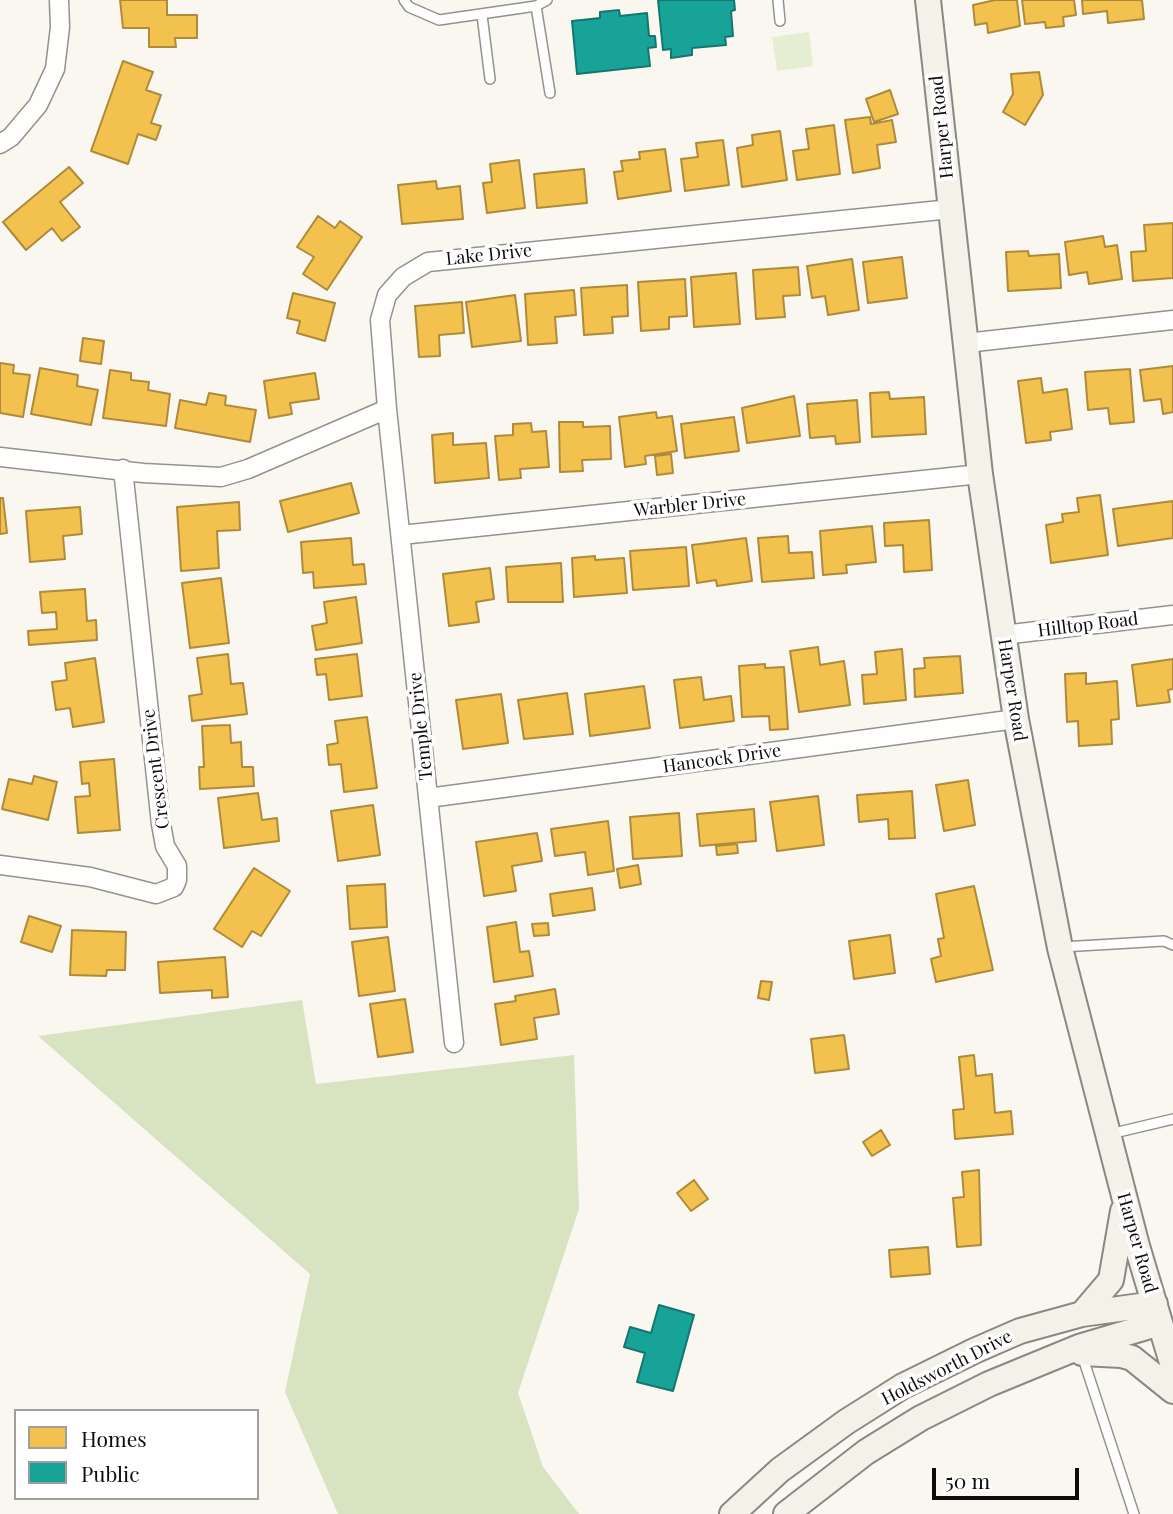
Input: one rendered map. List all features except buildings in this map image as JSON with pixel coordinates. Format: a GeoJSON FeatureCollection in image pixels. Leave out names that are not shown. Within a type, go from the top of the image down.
{"type":"FeatureCollection","features":[{"type":"Feature","properties":{"kind":"main road","name":"Harper Road"},"geometry":{"type":"LineString","coordinates":[[928,0],[980,474],[1016,719],[1060,948],[1124,1198],[1173,1366]]}},
{"type":"Feature","properties":{"kind":"main road"},"geometry":{"type":"LineString","coordinates":[[1082,1314],[1111,1280],[1124,1198]]}},
{"type":"Feature","properties":{"kind":"main road","name":"Holdsworth Drive"},"geometry":{"type":"LineString","coordinates":[[732,1514],[780,1470],[846,1422],[903,1386],[1020,1331],[1082,1314],[1158,1314]]}},
{"type":"Feature","properties":{"kind":"main road","name":"Holdsworth Drive"},"geometry":{"type":"LineString","coordinates":[[786,1514],[866,1452],[921,1418],[989,1384],[1075,1351],[1158,1314]]}},
{"type":"Feature","properties":{"kind":"main road"},"geometry":{"type":"LineString","coordinates":[[1075,1351],[1121,1354],[1132,1359],[1173,1391]]}},
{"type":"Feature","properties":{"kind":"street"},"geometry":{"type":"LineString","coordinates":[[0,144],[11,137],[38,105],[55,69],[60,0]]}},
{"type":"Feature","properties":{"kind":"street","name":"Lake Drive"},"geometry":{"type":"LineString","coordinates":[[387,409],[380,320],[387,295],[403,277],[428,262],[951,209]]}},
{"type":"Feature","properties":{"kind":"street"},"geometry":{"type":"LineString","coordinates":[[966,343],[1173,320]]}},
{"type":"Feature","properties":{"kind":"street"},"geometry":{"type":"LineString","coordinates":[[0,457],[206,479],[248,469],[387,409]]}},
{"type":"Feature","properties":{"kind":"street","name":"Temple Drive"},"geometry":{"type":"LineString","coordinates":[[387,409],[454,1043]]}},
{"type":"Feature","properties":{"kind":"street","name":"Crescent Drive"},"geometry":{"type":"LineString","coordinates":[[0,865],[90,877],[156,894],[174,887],[177,880],[177,866],[165,846],[161,824],[123,469]]}},
{"type":"Feature","properties":{"kind":"street","name":"Warbler Drive"},"geometry":{"type":"LineString","coordinates":[[401,535],[980,474]]}},
{"type":"Feature","properties":{"kind":"street","name":"Hilltop Road"},"geometry":{"type":"LineString","coordinates":[[1003,635],[1173,615]]}},
{"type":"Feature","properties":{"kind":"street","name":"Hancock Drive"},"geometry":{"type":"LineString","coordinates":[[428,798],[1016,719]]}},
{"type":"Feature","properties":{"kind":"lane"},"geometry":{"type":"LineString","coordinates":[[404,0],[409,7],[439,20],[536,6],[547,0]]}},
{"type":"Feature","properties":{"kind":"lane"},"geometry":{"type":"LineString","coordinates":[[778,0],[780,20]]}},
{"type":"Feature","properties":{"kind":"lane"},"geometry":{"type":"LineString","coordinates":[[536,6],[550,93]]}},
{"type":"Feature","properties":{"kind":"lane"},"geometry":{"type":"LineString","coordinates":[[482,15],[489,79]]}},
{"type":"Feature","properties":{"kind":"lane"},"geometry":{"type":"LineString","coordinates":[[1060,948],[1164,941],[1173,945]]}},
{"type":"Feature","properties":{"kind":"lane"},"geometry":{"type":"LineString","coordinates":[[1108,1134],[1173,1119]]}},
{"type":"Feature","properties":{"kind":"lane"},"geometry":{"type":"LineString","coordinates":[[1075,1351],[1134,1514]]}},
{"type":"Feature","properties":{"kind":"green space"},"geometry":{"type":"Polygon","coordinates":[[[809,32],[813,66],[777,71],[772,37],[809,32]]]}},
{"type":"Feature","properties":{"kind":"green space"},"geometry":{"type":"Polygon","coordinates":[[[302,1000],[316,1084],[574,1055],[579,1209],[518,1393],[543,1467],[579,1514],[338,1514],[285,1392],[310,1274],[38,1036],[302,1000]]]}}]}
